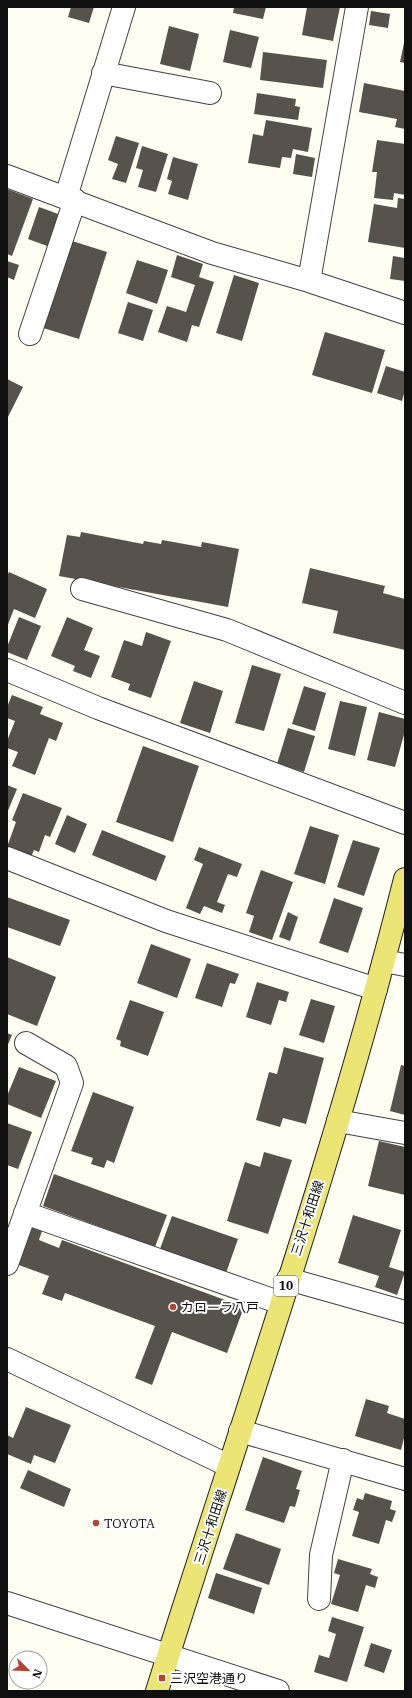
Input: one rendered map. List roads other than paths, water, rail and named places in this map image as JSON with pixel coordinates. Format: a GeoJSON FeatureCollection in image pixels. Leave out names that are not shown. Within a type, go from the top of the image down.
{"type":"FeatureCollection","features":[{"type":"Feature","properties":{"kind":"main road","name":"三沢十和田線"},"geometry":{"type":"LineString","coordinates":[[158,1691],[338,1120],[376,989],[395,963],[405,879]]}},
{"type":"Feature","properties":{"kind":"street"},"geometry":{"type":"LineString","coordinates":[[30,334],[70,198],[103,73],[124,7]]}},
{"type":"Feature","properties":{"kind":"street"},"geometry":{"type":"LineString","coordinates":[[309,281],[357,7]]}},
{"type":"Feature","properties":{"kind":"street"},"geometry":{"type":"LineString","coordinates":[[103,73],[210,93]]}},
{"type":"Feature","properties":{"kind":"street"},"geometry":{"type":"LineString","coordinates":[[7,176],[70,198],[212,253],[309,281],[405,313]]}},
{"type":"Feature","properties":{"kind":"street"},"geometry":{"type":"LineString","coordinates":[[82,589],[227,630],[405,703]]}},
{"type":"Feature","properties":{"kind":"street"},"geometry":{"type":"LineString","coordinates":[[7,670],[112,714],[405,822]]}},
{"type":"Feature","properties":{"kind":"street"},"geometry":{"type":"LineString","coordinates":[[7,858],[166,921],[376,989]]}},
{"type":"Feature","properties":{"kind":"street"},"geometry":{"type":"LineString","coordinates":[[7,1264],[72,1083],[66,1066],[26,1043]]}},
{"type":"Feature","properties":{"kind":"street"},"geometry":{"type":"LineString","coordinates":[[338,1120],[405,1133]]}},
{"type":"Feature","properties":{"kind":"street"},"geometry":{"type":"LineString","coordinates":[[25,1213],[281,1303]]}},
{"type":"Feature","properties":{"kind":"street"},"geometry":{"type":"LineString","coordinates":[[288,1279],[405,1312]]}},
{"type":"Feature","properties":{"kind":"street"},"geometry":{"type":"LineString","coordinates":[[7,1359],[229,1466]]}},
{"type":"Feature","properties":{"kind":"street"},"geometry":{"type":"LineString","coordinates":[[240,1431],[405,1479]]}},
{"type":"Feature","properties":{"kind":"street"},"geometry":{"type":"LineString","coordinates":[[319,1599],[321,1555],[343,1460]]}},
{"type":"Feature","properties":{"kind":"street"},"geometry":{"type":"LineString","coordinates":[[7,1603],[113,1636],[168,1657],[196,1663],[278,1691]]}},
{"type":"Feature","properties":{"kind":"place","name":"カローラ八戸"},"geometry":{"type":"Point","coordinates":[173,1307]}},
{"type":"Feature","properties":{"kind":"place","name":"TOYOTA"},"geometry":{"type":"Point","coordinates":[96,1523]}},
{"type":"Feature","properties":{"kind":"place","name":"三沢空港通り"},"geometry":{"type":"Point","coordinates":[162,1678]}}]}
